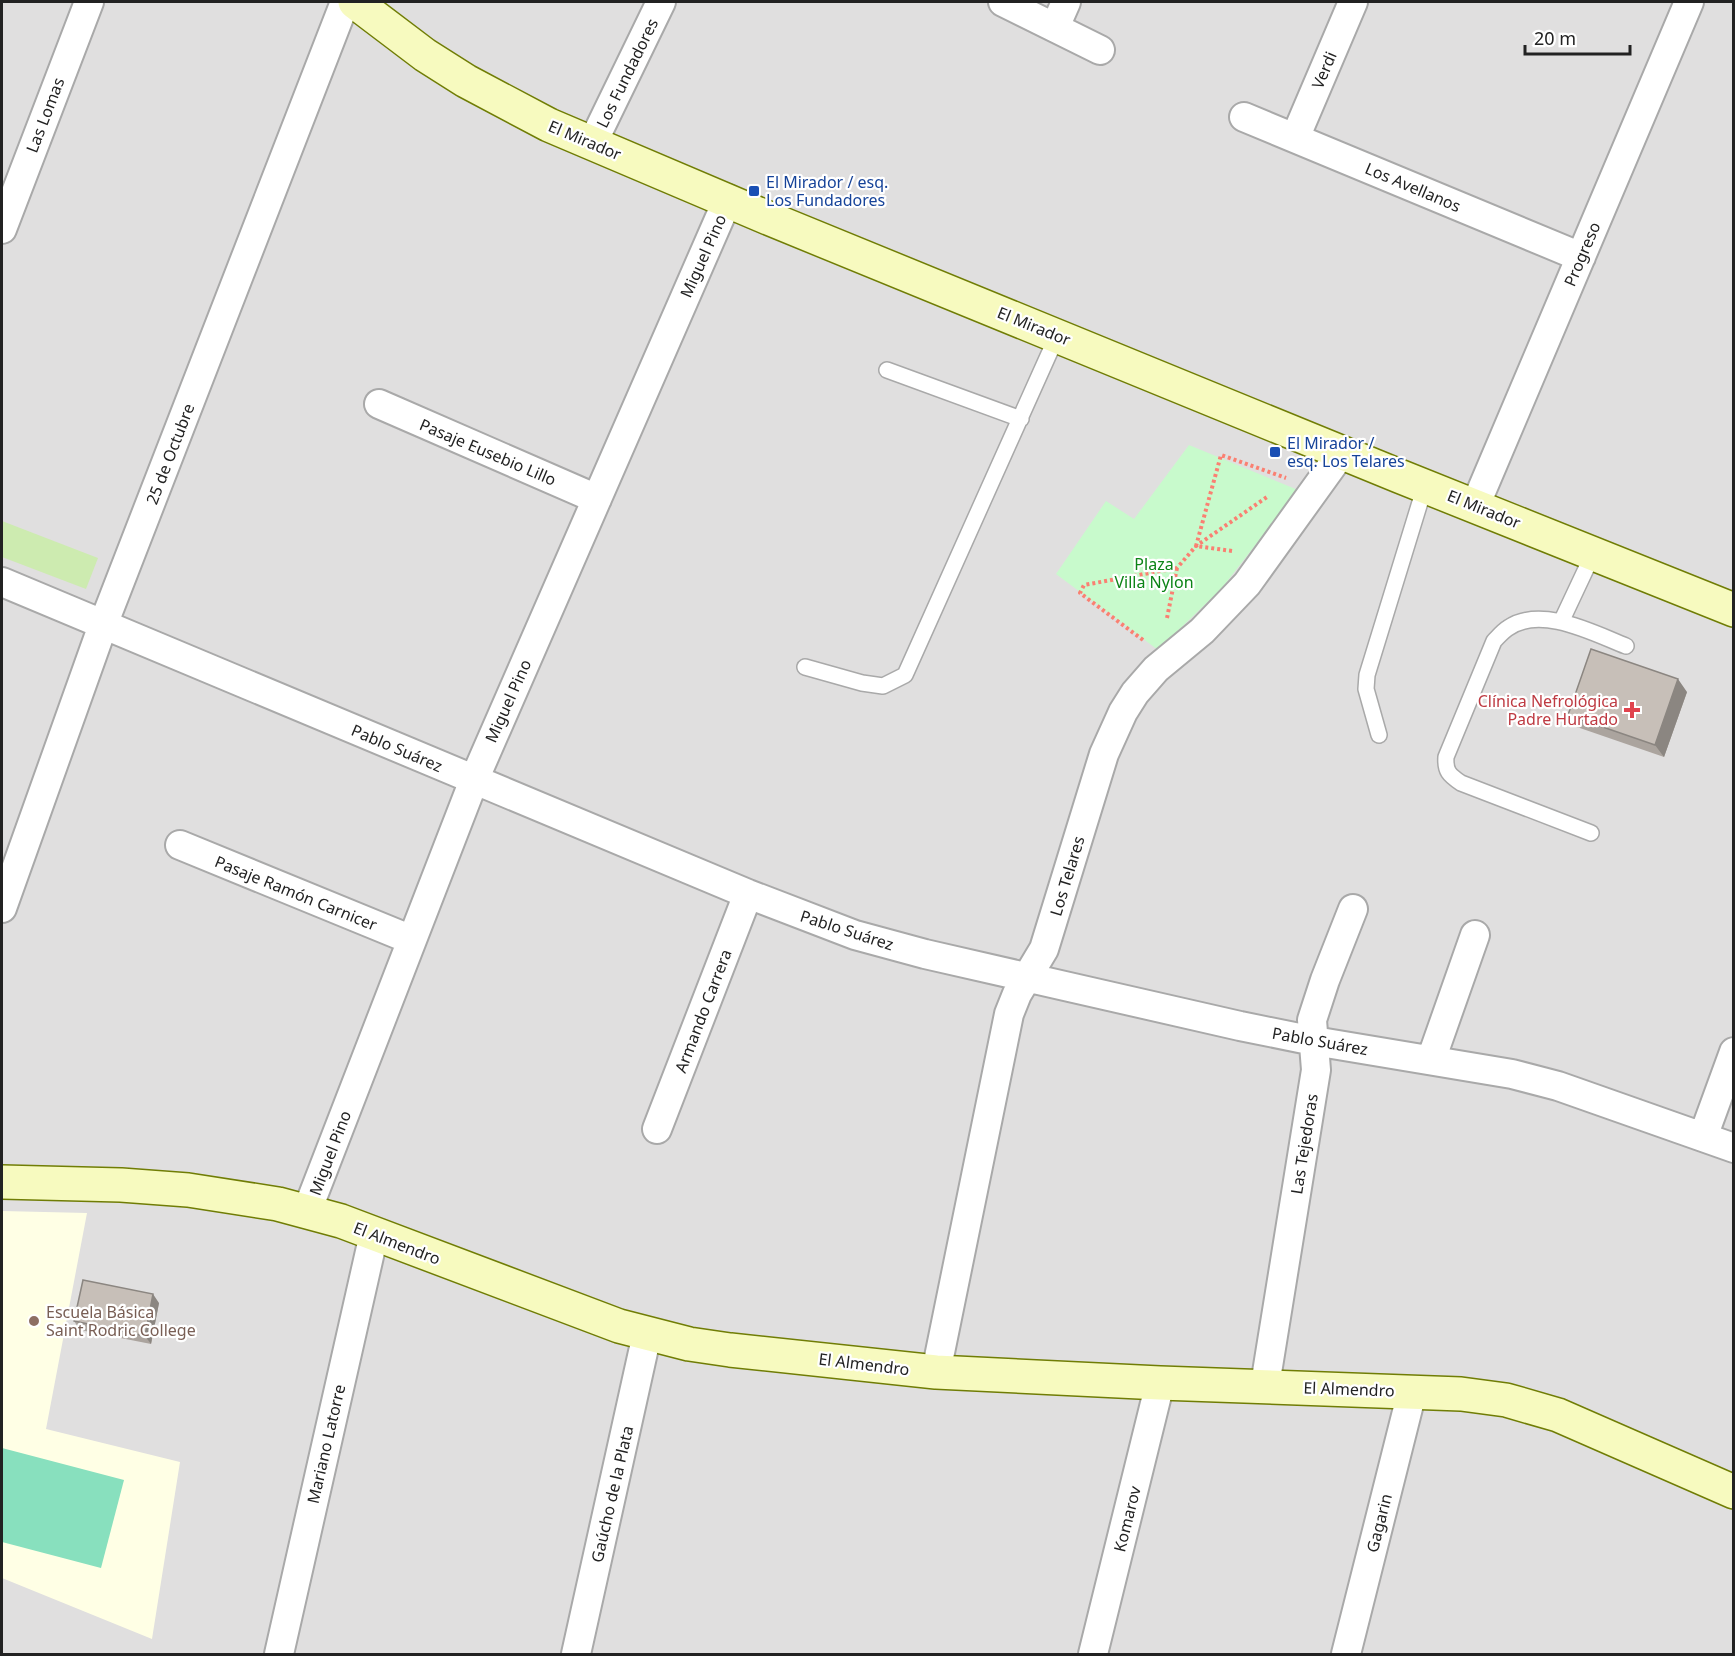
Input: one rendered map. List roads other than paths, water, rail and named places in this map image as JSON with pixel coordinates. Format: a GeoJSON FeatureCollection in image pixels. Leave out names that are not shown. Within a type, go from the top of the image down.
{"type":"FeatureCollection","features":[{"type":"Feature","properties":{"kind":"street","name":"Las Lomas"},"geometry":{"type":"LineString","coordinates":[[2,229],[89,2]]}},
{"type":"Feature","properties":{"kind":"street","name":"25 de Octubre"},"geometry":{"type":"LineString","coordinates":[[2,908],[103,625],[345,2]]}},
{"type":"Feature","properties":{"kind":"street","name":"El Mirador"},"geometry":{"type":"LineString","coordinates":[[355,2],[425,55],[466,81],[507,104],[592,144],[1057,336],[1734,610]]}},
{"type":"Feature","properties":{"kind":"street","name":"Los Fundadores"},"geometry":{"type":"LineString","coordinates":[[592,144],[661,2]]}},
{"type":"Feature","properties":{"kind":"street"},"geometry":{"type":"LineString","coordinates":[[1002,2],[1100,50]]}},
{"type":"Feature","properties":{"kind":"street"},"geometry":{"type":"LineString","coordinates":[[1054,27],[1066,2]]}},
{"type":"Feature","properties":{"kind":"street","name":"Verdi"},"geometry":{"type":"LineString","coordinates":[[1295,138],[1353,2]]}},
{"type":"Feature","properties":{"kind":"street","name":"Progreso"},"geometry":{"type":"LineString","coordinates":[[1475,506],[1689,2]]}},
{"type":"Feature","properties":{"kind":"street","name":"Los Avellanos"},"geometry":{"type":"LineString","coordinates":[[1244,117],[1581,257]]}},
{"type":"Feature","properties":{"kind":"street","name":"Miguel Pino"},"geometry":{"type":"LineString","coordinates":[[307,1211],[474,780],[728,199]]}},
{"type":"Feature","properties":{"kind":"street","name":"Pasaje Eusebio Lillo"},"geometry":{"type":"LineString","coordinates":[[379,404],[597,499]]}},
{"type":"Feature","properties":{"kind":"street","name":"Los Telares"},"geometry":{"type":"LineString","coordinates":[[936,1372],[1009,1014],[1017,994],[1044,949],[1112,733],[1135,693],[1161,655],[1222,610],[1247,584],[1342,452]]}},
{"type":"Feature","properties":{"kind":"street","name":"Pablo Suárez"},"geometry":{"type":"LineString","coordinates":[[2,582],[748,894],[855,934],[925,954],[1027,978],[1314,1041],[1512,1074],[1558,1086],[1734,1148]]}},
{"type":"Feature","properties":{"kind":"street","name":"Pasaje Ramón Carnicer"},"geometry":{"type":"LineString","coordinates":[[180,845],[412,940]]}},
{"type":"Feature","properties":{"kind":"street","name":"Armando Carrera"},"geometry":{"type":"LineString","coordinates":[[657,1129],[748,894]]}},
{"type":"Feature","properties":{"kind":"street","name":"Las Tejedoras"},"geometry":{"type":"LineString","coordinates":[[1264,1385],[1316,1070],[1312,1020],[1317,1001],[1353,909]]}},
{"type":"Feature","properties":{"kind":"street"},"geometry":{"type":"LineString","coordinates":[[1431,1060],[1475,935]]}},
{"type":"Feature","properties":{"kind":"street"},"geometry":{"type":"LineString","coordinates":[[1703,1137],[1734,1052]]}},
{"type":"Feature","properties":{"kind":"street","name":"El Almendro"},"geometry":{"type":"LineString","coordinates":[[2,1182],[120,1185],[188,1190],[248,1198],[307,1211],[374,1234],[590,1317],[647,1334],[730,1350],[936,1372],[1461,1394],[1506,1400],[1558,1415],[1734,1492]]}},
{"type":"Feature","properties":{"kind":"street","name":"Mariano Latorre"},"geometry":{"type":"LineString","coordinates":[[279,1654],[374,1234]]}},
{"type":"Feature","properties":{"kind":"street","name":"Gaúcho de la Plata"},"geometry":{"type":"LineString","coordinates":[[576,1654],[647,1334]]}},
{"type":"Feature","properties":{"kind":"street","name":"Komarov"},"geometry":{"type":"LineString","coordinates":[[1093,1654],[1160,1383]]}},
{"type":"Feature","properties":{"kind":"street","name":"Gagarin"},"geometry":{"type":"LineString","coordinates":[[1346,1654],[1412,1392]]}},
{"type":"Feature","properties":{"kind":"lane"},"geometry":{"type":"LineString","coordinates":[[805,667],[862,683],[883,686],[905,675],[1057,336]]}},
{"type":"Feature","properties":{"kind":"lane"},"geometry":{"type":"LineString","coordinates":[[888,370],[1021,419]]}},
{"type":"Feature","properties":{"kind":"lane"},"geometry":{"type":"LineString","coordinates":[[1379,735],[1366,689],[1367,675],[1425,486]]}},
{"type":"Feature","properties":{"kind":"lane"},"geometry":{"type":"LineString","coordinates":[[1562,620],[1593,554]]}},
{"type":"Feature","properties":{"kind":"lane"},"geometry":{"type":"LineString","coordinates":[[1591,833],[1461,783],[1449,775],[1445,768],[1446,757],[1494,641],[1508,627],[1521,622],[1542,619],[1562,620],[1626,646]]}},
{"type":"Feature","properties":{"kind":"place","name":"El Mirador / esq. Los Fundadores"},"geometry":{"type":"Point","coordinates":[754,191]}},
{"type":"Feature","properties":{"kind":"place","name":"El Mirador / esq. Los Telares"},"geometry":{"type":"Point","coordinates":[1275,452]}},
{"type":"Feature","properties":{"kind":"place","name":"Clínica Nefrológica Padre Hurtado"},"geometry":{"type":"Point","coordinates":[1632,710]}},
{"type":"Feature","properties":{"kind":"place","name":"Escuela Básica Saint Rodric College"},"geometry":{"type":"Point","coordinates":[34,1321]}},
{"type":"Feature","properties":{"kind":"park label","name":"Plaza Villa Nylon"},"geometry":{"type":"Point","coordinates":[1154,573]}}]}
